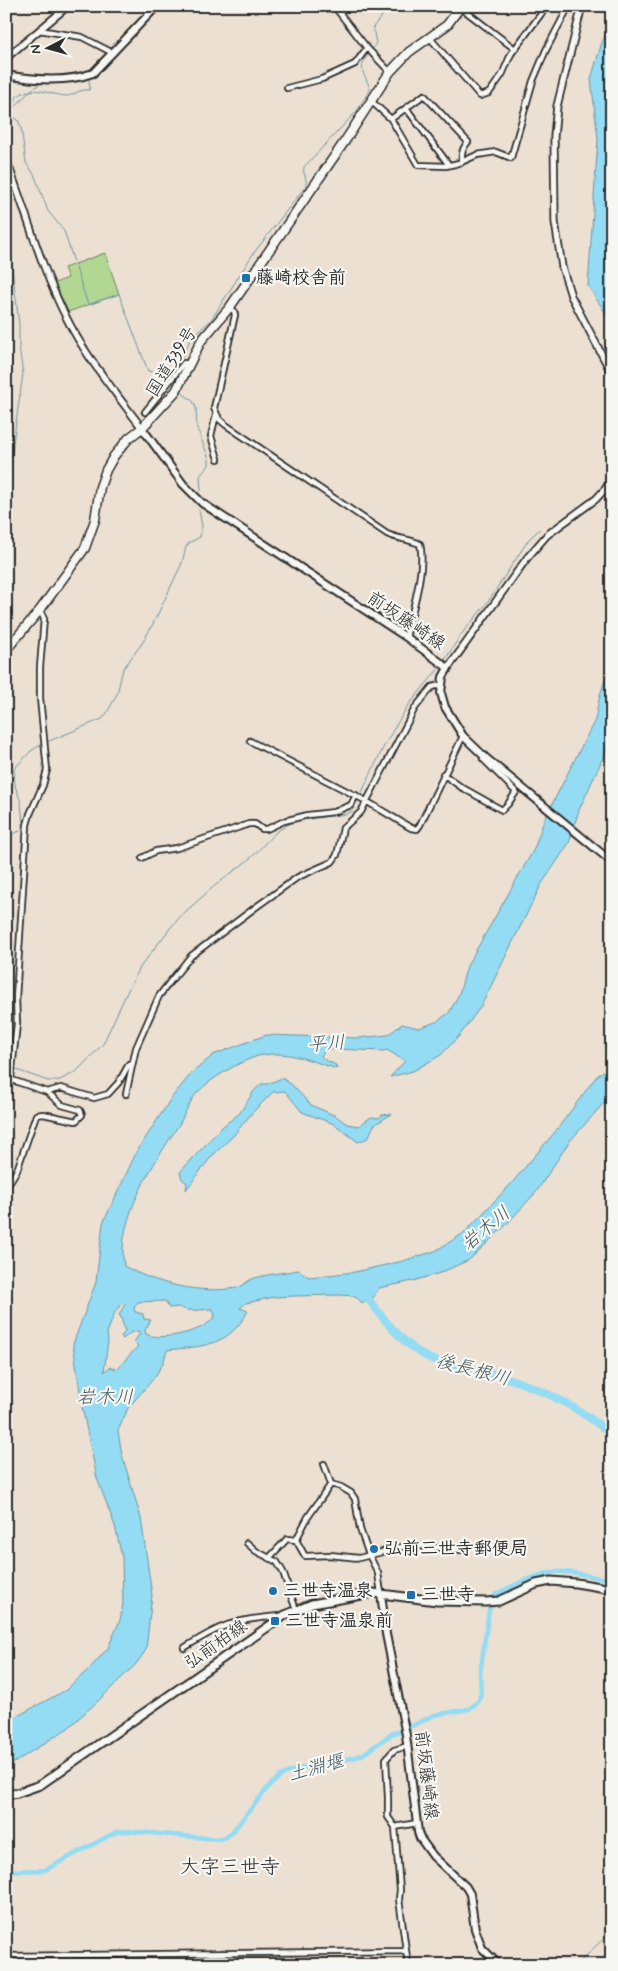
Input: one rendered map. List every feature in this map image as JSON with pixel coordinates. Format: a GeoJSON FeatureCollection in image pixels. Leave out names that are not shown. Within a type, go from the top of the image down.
{"type":"FeatureCollection","features":[{"type":"Feature","properties":{"kind":"highway","name":"国道339号"},"geometry":{"type":"LineString","coordinates":[[6,650],[40,610],[85,548],[91,534],[100,487],[106,470],[121,447],[142,428],[176,391],[201,341],[230,306],[390,72],[409,52],[447,25],[461,7]]}},
{"type":"Feature","properties":{"kind":"main road"},"geometry":{"type":"LineString","coordinates":[[6,75],[35,80],[82,77],[92,73],[157,6]]}},
{"type":"Feature","properties":{"kind":"main road","name":"前坂藤崎線"},"geometry":{"type":"LineString","coordinates":[[142,428],[183,484],[202,503],[406,637],[448,668],[441,684]]}},
{"type":"Feature","properties":{"kind":"main road"},"geometry":{"type":"LineString","coordinates":[[441,684],[441,693],[445,707],[463,736],[483,756],[612,862]]}},
{"type":"Feature","properties":{"kind":"main road","name":"弘前柏線"},"geometry":{"type":"LineString","coordinates":[[6,1795],[40,1785],[285,1615],[296,1610],[346,1596],[381,1593],[437,1601],[499,1601],[536,1584],[551,1581],[612,1589]]}},
{"type":"Feature","properties":{"kind":"main road","name":"前坂藤崎線"},"geometry":{"type":"LineString","coordinates":[[381,1593],[386,1634],[408,1746],[416,1823],[420,1838],[433,1856],[466,1887],[470,1894],[475,1929],[482,1948],[499,1965]]}},
{"type":"Feature","properties":{"kind":"street"},"geometry":{"type":"LineString","coordinates":[[6,58],[68,6]]}},
{"type":"Feature","properties":{"kind":"street"},"geometry":{"type":"LineString","coordinates":[[334,6],[367,48],[390,72]]}},
{"type":"Feature","properties":{"kind":"street"},"geometry":{"type":"LineString","coordinates":[[430,38],[480,96],[489,93],[502,76],[511,54],[547,6]]}},
{"type":"Feature","properties":{"kind":"street"},"geometry":{"type":"LineString","coordinates":[[371,101],[391,119],[418,165],[449,166],[477,155],[496,152],[511,158],[533,81],[546,50],[569,6]]}},
{"type":"Feature","properties":{"kind":"street"},"geometry":{"type":"LineString","coordinates":[[582,6],[557,106],[554,136],[555,222],[562,268],[571,296],[612,374]]}},
{"type":"Feature","properties":{"kind":"street"},"geometry":{"type":"LineString","coordinates":[[461,7],[515,49]]}},
{"type":"Feature","properties":{"kind":"street"},"geometry":{"type":"LineString","coordinates":[[38,30],[82,37],[113,53]]}},
{"type":"Feature","properties":{"kind":"street"},"geometry":{"type":"LineString","coordinates":[[287,88],[322,79],[356,64],[367,48]]}},
{"type":"Feature","properties":{"kind":"street"},"geometry":{"type":"LineString","coordinates":[[391,119],[424,96],[468,142],[464,146],[461,155],[462,162]]}},
{"type":"Feature","properties":{"kind":"street"},"geometry":{"type":"LineString","coordinates":[[406,108],[449,166]]}},
{"type":"Feature","properties":{"kind":"street"},"geometry":{"type":"LineString","coordinates":[[6,159],[49,280],[65,316],[82,345],[142,428]]}},
{"type":"Feature","properties":{"kind":"street"},"geometry":{"type":"LineString","coordinates":[[230,306],[235,315],[214,408],[216,415],[226,425],[387,534],[420,544],[422,551],[418,586],[406,637]]}},
{"type":"Feature","properties":{"kind":"street"},"geometry":{"type":"LineString","coordinates":[[145,412],[184,363],[189,364]]}},
{"type":"Feature","properties":{"kind":"street"},"geometry":{"type":"LineString","coordinates":[[216,415],[211,436],[218,459]]}},
{"type":"Feature","properties":{"kind":"street"},"geometry":{"type":"LineString","coordinates":[[448,668],[527,558],[547,535],[596,499],[606,488],[612,476]]}},
{"type":"Feature","properties":{"kind":"street"},"geometry":{"type":"LineString","coordinates":[[6,1188],[17,1170],[36,1115],[43,1114],[76,1120],[82,1115],[80,1110],[62,1105],[47,1092],[8,1078],[17,1024],[16,998],[27,825],[43,785],[46,770],[40,698],[40,666],[44,619],[40,610]]}},
{"type":"Feature","properties":{"kind":"street"},"geometry":{"type":"LineString","coordinates":[[47,1092],[61,1088],[94,1098],[108,1094],[120,1082],[159,996],[191,956],[298,877],[332,862],[337,855],[343,828],[361,812],[364,800],[415,708],[432,686],[441,684]]}},
{"type":"Feature","properties":{"kind":"street"},"geometry":{"type":"LineString","coordinates":[[250,741],[357,796],[411,828],[416,829],[420,825],[463,736]]}},
{"type":"Feature","properties":{"kind":"street"},"geometry":{"type":"LineString","coordinates":[[443,774],[502,810],[516,792],[487,763],[483,756]]}},
{"type":"Feature","properties":{"kind":"street"},"geometry":{"type":"LineString","coordinates":[[142,858],[156,851],[177,848],[249,824],[255,824],[262,829],[267,829],[284,821],[308,815],[334,812],[350,805],[357,796]]}},
{"type":"Feature","properties":{"kind":"street"},"geometry":{"type":"LineString","coordinates":[[126,1094],[132,1059]]}},
{"type":"Feature","properties":{"kind":"street"},"geometry":{"type":"LineString","coordinates":[[324,1464],[331,1484],[346,1490],[355,1499],[360,1529],[369,1555],[378,1573],[381,1593]]}},
{"type":"Feature","properties":{"kind":"street"},"geometry":{"type":"LineString","coordinates":[[296,1540],[331,1484]]}},
{"type":"Feature","properties":{"kind":"street"},"geometry":{"type":"LineString","coordinates":[[270,1557],[287,1539],[296,1540]]}},
{"type":"Feature","properties":{"kind":"street"},"geometry":{"type":"LineString","coordinates":[[296,1540],[305,1556],[330,1555],[350,1558],[409,1545],[462,1550]]}},
{"type":"Feature","properties":{"kind":"street"},"geometry":{"type":"LineString","coordinates":[[247,1543],[256,1551],[277,1562],[283,1572],[296,1610]]}},
{"type":"Feature","properties":{"kind":"street"},"geometry":{"type":"LineString","coordinates":[[184,1648],[229,1624],[285,1615]]}},
{"type":"Feature","properties":{"kind":"street"},"geometry":{"type":"LineString","coordinates":[[408,1746],[394,1750],[386,1759],[388,1817],[395,1827],[399,1899],[408,1965]]}},
{"type":"Feature","properties":{"kind":"street"},"geometry":{"type":"LineString","coordinates":[[395,1827],[416,1823]]}},
{"type":"Feature","properties":{"kind":"street"},"geometry":{"type":"LineString","coordinates":[[6,1956],[406,1951]]}},
{"type":"Feature","properties":{"kind":"green space"},"geometry":{"type":"Polygon","coordinates":[[[105,253],[119,294],[68,312],[55,283],[68,278],[64,268],[105,253]]]}},
{"type":"Feature","properties":{"kind":"water"},"geometry":{"type":"Polygon","coordinates":[[[612,22],[612,323],[588,286],[598,139],[591,79],[602,42],[612,22]]]}},
{"type":"Feature","properties":{"kind":"water","name":"岩木川"},"geometry":{"type":"Polygon","coordinates":[[[612,660],[612,738],[579,810],[569,843],[541,885],[481,1006],[460,1035],[441,1055],[413,1071],[390,1077],[405,1061],[387,1050],[331,1049],[324,1052],[321,1056],[336,1065],[337,1069],[307,1059],[276,1054],[255,1057],[240,1063],[216,1077],[202,1088],[192,1100],[149,1172],[126,1228],[123,1247],[124,1266],[150,1278],[178,1286],[222,1290],[238,1288],[257,1277],[298,1270],[309,1277],[355,1272],[403,1261],[435,1251],[464,1233],[510,1185],[555,1132],[596,1077],[612,1064],[612,1094],[569,1142],[537,1191],[506,1225],[469,1260],[440,1273],[379,1288],[373,1298],[362,1303],[355,1296],[339,1295],[274,1297],[246,1303],[240,1308],[248,1311],[232,1332],[223,1338],[204,1345],[167,1350],[163,1363],[154,1378],[128,1408],[118,1431],[122,1455],[141,1518],[152,1595],[146,1650],[136,1664],[68,1728],[6,1768],[6,1722],[66,1690],[108,1648],[120,1620],[123,1604],[122,1557],[115,1526],[97,1478],[83,1412],[73,1344],[96,1282],[103,1223],[137,1151],[172,1097],[191,1074],[213,1055],[266,1035],[358,1038],[388,1035],[402,1024],[419,1028],[436,1022],[449,1013],[459,994],[467,966],[534,849],[545,818],[595,720],[600,695],[612,660]],[[165,1301],[138,1302],[134,1308],[135,1312],[143,1314],[144,1319],[151,1320],[145,1330],[146,1334],[159,1337],[185,1333],[200,1328],[215,1317],[213,1309],[169,1308],[165,1301]],[[122,1303],[115,1312],[107,1333],[108,1341],[104,1372],[110,1367],[117,1369],[138,1346],[134,1342],[140,1333],[138,1331],[130,1333],[123,1339],[121,1336],[125,1332],[119,1315],[125,1304],[122,1303]]]}},
{"type":"Feature","properties":{"kind":"water"},"geometry":{"type":"Polygon","coordinates":[[[282,1078],[292,1085],[311,1105],[336,1116],[347,1124],[359,1126],[371,1117],[379,1118],[382,1115],[392,1114],[374,1125],[368,1138],[358,1142],[334,1124],[302,1112],[285,1091],[273,1092],[211,1157],[186,1190],[187,1183],[182,1179],[180,1172],[223,1126],[240,1113],[254,1091],[261,1084],[267,1084],[282,1078]]]}},
{"type":"Feature","properties":{"kind":"waterway"},"geometry":{"type":"LineString","coordinates":[[145,23],[162,6]]}},
{"type":"Feature","properties":{"kind":"waterway"},"geometry":{"type":"LineString","coordinates":[[372,50],[376,43],[373,27],[390,6]]}},
{"type":"Feature","properties":{"kind":"waterway"},"geometry":{"type":"LineString","coordinates":[[95,78],[138,30]]}},
{"type":"Feature","properties":{"kind":"waterway"},"geometry":{"type":"LineString","coordinates":[[178,365],[176,363],[183,355],[191,338],[211,320],[253,254],[305,187],[304,167],[356,112],[370,90],[362,69],[369,53]]}},
{"type":"Feature","properties":{"kind":"waterway"},"geometry":{"type":"LineString","coordinates":[[91,70],[99,62]]}},
{"type":"Feature","properties":{"kind":"waterway"},"geometry":{"type":"LineString","coordinates":[[55,76],[68,75]]}},
{"type":"Feature","properties":{"kind":"waterway"},"geometry":{"type":"LineString","coordinates":[[6,112],[16,101],[16,97],[23,93],[35,90],[69,96],[89,90],[89,80]]}},
{"type":"Feature","properties":{"kind":"waterway"},"geometry":{"type":"LineString","coordinates":[[31,90],[43,82]]}},
{"type":"Feature","properties":{"kind":"waterway"},"geometry":{"type":"LineString","coordinates":[[30,91],[9,113],[18,120],[21,127],[26,163],[34,174],[48,211],[64,231],[88,305],[119,294],[148,371],[170,376]]}},
{"type":"Feature","properties":{"kind":"waterway"},"geometry":{"type":"LineString","coordinates":[[6,217],[23,374],[13,443],[9,504],[6,517]]}},
{"type":"Feature","properties":{"kind":"waterway"},"geometry":{"type":"LineString","coordinates":[[182,386],[190,376]]}},
{"type":"Feature","properties":{"kind":"waterway"},"geometry":{"type":"LineString","coordinates":[[181,389],[181,392],[193,401],[196,408],[197,428],[209,459],[209,465],[200,476],[201,491]]}},
{"type":"Feature","properties":{"kind":"waterway"},"geometry":{"type":"LineString","coordinates":[[47,742],[102,719],[107,713],[117,694],[123,669],[143,642],[155,620],[182,563],[186,547],[189,543],[200,537],[202,526],[199,510]]}},
{"type":"Feature","properties":{"kind":"waterway"},"geometry":{"type":"LineString","coordinates":[[445,660],[460,636],[487,603],[529,539],[540,529]]}},
{"type":"Feature","properties":{"kind":"waterway"},"geometry":{"type":"LineString","coordinates":[[360,796],[385,744],[407,707],[440,667]]}},
{"type":"Feature","properties":{"kind":"waterway"},"geometry":{"type":"LineString","coordinates":[[6,837],[22,830],[23,827],[21,802],[15,786],[14,769],[31,751],[42,744]]}},
{"type":"Feature","properties":{"kind":"waterway"},"geometry":{"type":"LineString","coordinates":[[14,1069],[48,1081],[60,1080],[76,1072],[103,1044],[141,966],[184,913],[252,857],[276,832],[299,820],[347,814],[352,811],[358,799]]}},
{"type":"Feature","properties":{"kind":"waterway"},"geometry":{"type":"LineString","coordinates":[[6,1067],[10,1068]]}},
{"type":"Feature","properties":{"kind":"waterway","name":"後長根川"},"geometry":{"type":"LineString","coordinates":[[363,1292],[396,1333],[420,1353],[441,1362],[479,1370],[532,1387],[566,1403],[612,1435]]}},
{"type":"Feature","properties":{"kind":"waterway","name":"土淵堰"},"geometry":{"type":"LineString","coordinates":[[6,1871],[45,1870],[116,1832],[128,1831],[217,1839],[226,1837],[269,1786],[282,1775],[297,1769],[362,1755],[393,1733],[400,1732],[434,1715],[469,1709],[479,1701],[481,1691],[480,1674],[489,1610],[496,1594],[530,1578],[548,1573],[572,1572],[612,1579]]}},
{"type":"Feature","properties":{"kind":"waterway"},"geometry":{"type":"LineString","coordinates":[[577,1965],[612,1930]]}},
{"type":"Feature","properties":{"kind":"place","name":"藤崎校舎前"},"geometry":{"type":"Point","coordinates":[246,278]}},
{"type":"Feature","properties":{"kind":"place","name":"弘前三世寺郵便局"},"geometry":{"type":"Point","coordinates":[374,1549]}},
{"type":"Feature","properties":{"kind":"place","name":"三世寺温泉"},"geometry":{"type":"Point","coordinates":[273,1591]}},
{"type":"Feature","properties":{"kind":"place","name":"三世寺"},"geometry":{"type":"Point","coordinates":[411,1595]}},
{"type":"Feature","properties":{"kind":"place","name":"三世寺温泉前"},"geometry":{"type":"Point","coordinates":[275,1621]}},
{"type":"Feature","properties":{"kind":"district","name":"大字三世寺"},"geometry":{"type":"Point","coordinates":[230,1867]}},
{"type":"Feature","properties":{"kind":"water label","name":"平川"},"geometry":{"type":"Point","coordinates":[326,1044]}}]}
